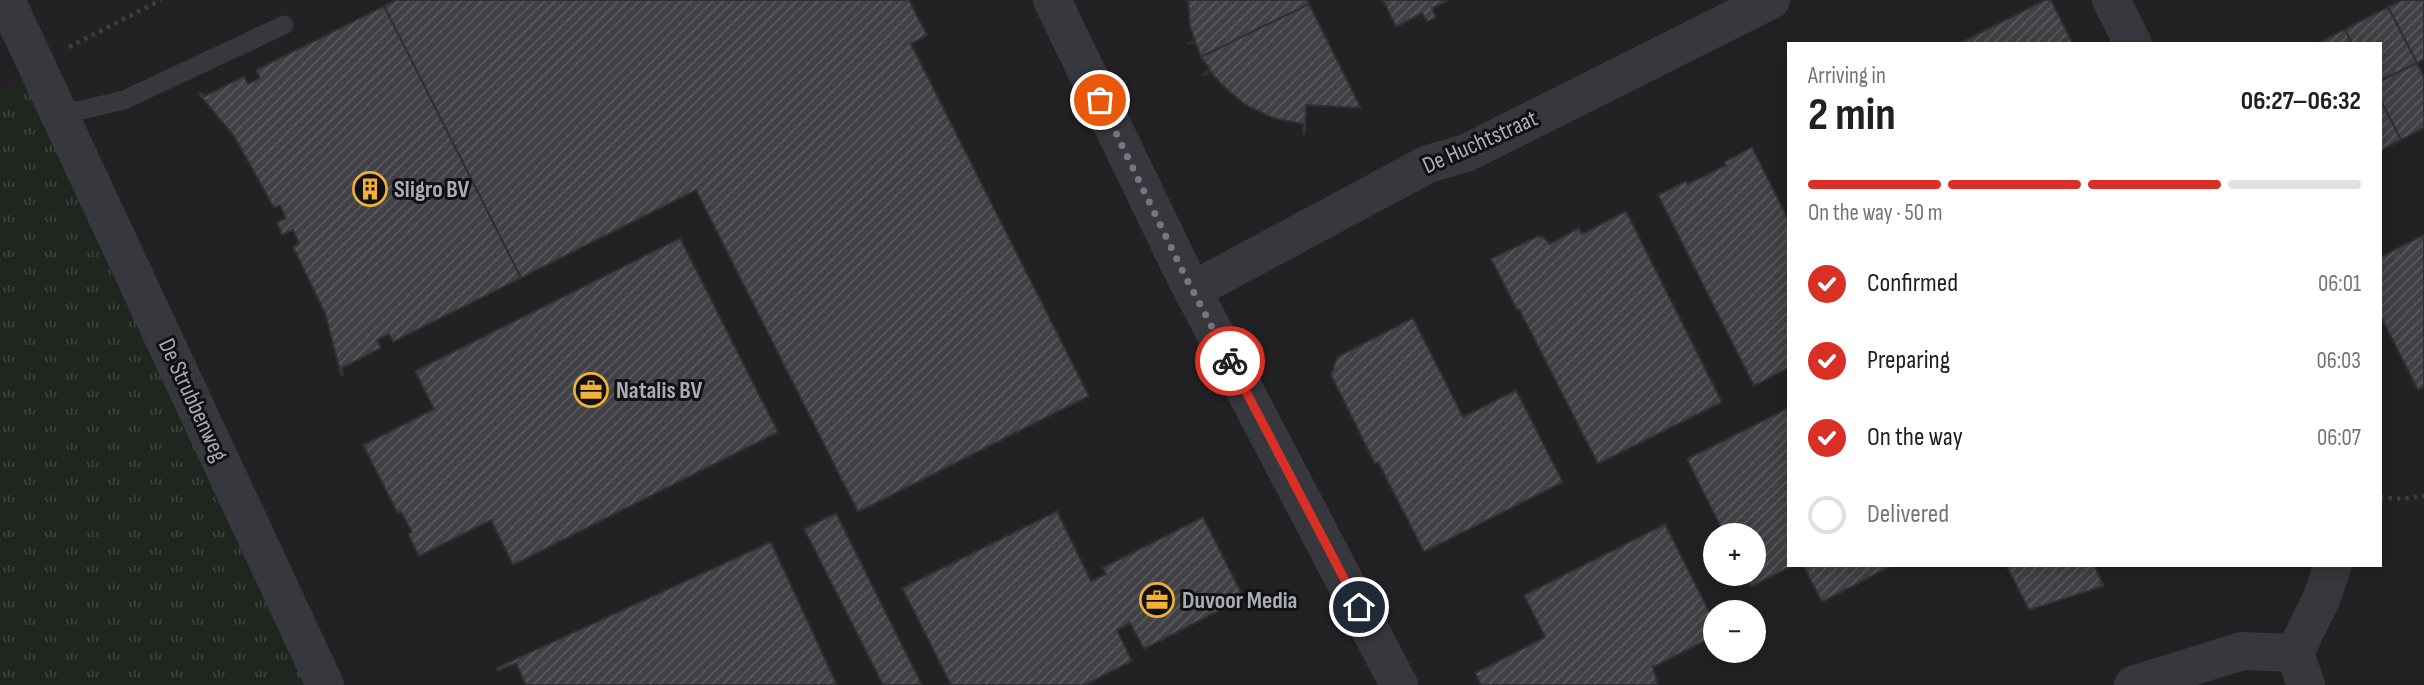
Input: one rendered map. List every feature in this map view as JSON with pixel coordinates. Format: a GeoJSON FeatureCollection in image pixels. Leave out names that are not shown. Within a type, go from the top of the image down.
{"type":"FeatureCollection","features":[{"type":"Feature","properties":{"kind":"street","name":"De Strubbenweg"},"geometry":{"type":"LineString","coordinates":[[6,0],[326,685]]}},
{"type":"Feature","properties":{"kind":"street"},"geometry":{"type":"LineString","coordinates":[[1052,0],[1192,290],[1399,685]]}},
{"type":"Feature","properties":{"kind":"street","name":"De Huchtstraat"},"geometry":{"type":"LineString","coordinates":[[1192,290],[1427,164],[1466,153],[1771,0]]}},
{"type":"Feature","properties":{"kind":"street"},"geometry":{"type":"LineString","coordinates":[[2111,0],[2132,42]]}},
{"type":"Feature","properties":{"kind":"street"},"geometry":{"type":"LineString","coordinates":[[2133,685],[2242,651],[2301,669],[2332,567]]}},
{"type":"Feature","properties":{"kind":"lane"},"geometry":{"type":"LineString","coordinates":[[60,115],[124,100],[284,25]]}},
{"type":"Feature","properties":{"kind":"path"},"geometry":{"type":"LineString","coordinates":[[36,64],[161,0]]}},
{"type":"Feature","properties":{"kind":"path"},"geometry":{"type":"LineString","coordinates":[[2382,497],[2401,499],[2424,496]]}},
{"type":"Feature","properties":{"kind":"shaded area"},"geometry":{"type":"Polygon","coordinates":[[[0,0],[2424,0],[2424,685],[183,685],[0,305],[0,0]]]}},
{"type":"Feature","properties":{"kind":"green space"},"geometry":{"type":"Polygon","coordinates":[[[27,78],[307,685],[0,685],[0,92],[27,78]]]}},
{"type":"Feature","properties":{"kind":"building"},"geometry":{"type":"Polygon","coordinates":[[[396,0],[909,0],[927,35],[911,44],[1089,396],[858,512],[696,190],[521,278],[384,6],[396,0]]]}},
{"type":"Feature","properties":{"kind":"building"},"geometry":{"type":"Polygon","coordinates":[[[1188,0],[1307,0],[1309,4],[1201,57],[1196,43],[1187,44],[1195,41],[1190,26],[1188,0]]]}},
{"type":"Feature","properties":{"kind":"building"},"geometry":{"type":"Polygon","coordinates":[[[1383,0],[1449,0],[1432,8],[1436,17],[1427,22],[1422,13],[1396,27],[1383,0]]]}},
{"type":"Feature","properties":{"kind":"building"},"geometry":{"type":"Polygon","coordinates":[[[2045,0],[2051,0],[2072,42],[1962,42],[2045,0]]]}},
{"type":"Feature","properties":{"kind":"building"},"geometry":{"type":"Polygon","coordinates":[[[2402,0],[2424,0],[2424,59],[2417,63],[2388,7],[2402,0]]]}},
{"type":"Feature","properties":{"kind":"building"},"geometry":{"type":"Polygon","coordinates":[[[1309,4],[1361,108],[1306,105],[1303,134],[1303,124],[1273,118],[1244,104],[1210,71],[1203,76],[1210,69],[1201,57],[1309,4]]]}},
{"type":"Feature","properties":{"kind":"building","name":"Sligro BV"},"geometry":{"type":"Polygon","coordinates":[[[384,6],[521,278],[393,342],[389,334],[377,340],[381,348],[342,368],[341,375],[325,313],[293,247],[299,243],[293,230],[282,235],[277,223],[286,218],[280,205],[274,208],[234,136],[198,93],[205,96],[244,76],[248,84],[260,78],[256,70],[384,6]]]}},
{"type":"Feature","properties":{"kind":"building"},"geometry":{"type":"Polygon","coordinates":[[[2388,7],[2417,63],[2382,80],[2382,42],[2351,42],[2345,29],[2388,7]]]}},
{"type":"Feature","properties":{"kind":"building"},"geometry":{"type":"Polygon","coordinates":[[[2345,29],[2351,42],[2320,42],[2345,29]]]}},
{"type":"Feature","properties":{"kind":"building"},"geometry":{"type":"Polygon","coordinates":[[[2417,63],[2424,77],[2424,128],[2401,140],[2382,103],[2382,80],[2417,63]]]}},
{"type":"Feature","properties":{"kind":"building"},"geometry":{"type":"Polygon","coordinates":[[[2382,103],[2401,140],[2382,150],[2382,103]]]}},
{"type":"Feature","properties":{"kind":"building"},"geometry":{"type":"Polygon","coordinates":[[[1752,147],[1787,217],[1787,369],[1754,386],[1658,195],[1726,165],[1724,162],[1752,147]]]}},
{"type":"Feature","properties":{"kind":"building"},"geometry":{"type":"Polygon","coordinates":[[[1626,211],[1722,402],[1598,464],[1491,259],[1538,236],[1550,244],[1579,228],[1582,234],[1626,211]]]}},
{"type":"Feature","properties":{"kind":"building"},"geometry":{"type":"Polygon","coordinates":[[[2424,235],[2424,387],[2418,390],[2382,319],[2382,256],[2424,235]]]}},
{"type":"Feature","properties":{"kind":"building","name":"Natalis BV"},"geometry":{"type":"Polygon","coordinates":[[[680,238],[778,432],[513,565],[491,520],[419,556],[408,534],[412,532],[401,512],[398,514],[363,445],[434,409],[415,371],[680,238]]]}},
{"type":"Feature","properties":{"kind":"building"},"geometry":{"type":"Polygon","coordinates":[[[1413,318],[1463,417],[1516,390],[1563,482],[1424,552],[1378,462],[1375,464],[1331,375],[1337,357],[1413,318]]]}},
{"type":"Feature","properties":{"kind":"building"},"geometry":{"type":"Polygon","coordinates":[[[1787,409],[1787,567],[1790,567],[1766,579],[1766,523],[1719,523],[1687,459],[1787,409]]]}},
{"type":"Feature","properties":{"kind":"building"},"geometry":{"type":"Polygon","coordinates":[[[1057,511],[1091,581],[1106,574],[1102,568],[1203,517],[1244,598],[1144,649],[1130,623],[1117,630],[1132,661],[1085,685],[951,685],[902,588],[1057,511]]]}},
{"type":"Feature","properties":{"kind":"building"},"geometry":{"type":"Polygon","coordinates":[[[836,513],[922,685],[883,685],[804,529],[836,513]]]}},
{"type":"Feature","properties":{"kind":"building"},"geometry":{"type":"Polygon","coordinates":[[[1665,524],[1703,600],[1703,642],[1653,667],[1658,685],[1481,685],[1475,673],[1545,637],[1524,595],[1665,524]]]}},
{"type":"Feature","properties":{"kind":"building"},"geometry":{"type":"Polygon","coordinates":[[[771,542],[837,685],[526,685],[516,663],[498,671],[496,668],[771,542]]]}},
{"type":"Feature","properties":{"kind":"building"},"geometry":{"type":"Polygon","coordinates":[[[1804,567],[1890,567],[1822,602],[1804,567]]]}},
{"type":"Feature","properties":{"kind":"building"},"geometry":{"type":"Polygon","coordinates":[[[2007,567],[2095,567],[2104,586],[2029,610],[2007,567]]]}},
{"type":"Feature","properties":{"kind":"way so far"},"geometry":{"type":"LineString","coordinates":[[1100,100],[1184,274],[1230,361]]}},
{"type":"Feature","properties":{"kind":"place","name":"Sligro BV"},"geometry":{"type":"Point","coordinates":[370,189]}},
{"type":"Feature","properties":{"kind":"place","name":"Natalis BV"},"geometry":{"type":"Point","coordinates":[591,390]}},
{"type":"Feature","properties":{"kind":"place","name":"Duvoor Media"},"geometry":{"type":"Point","coordinates":[1157,600]}},
{"type":"Feature","properties":{"kind":"route"},"geometry":{"type":"LineString","coordinates":[[1230,361],[1359,607]]}}]}
